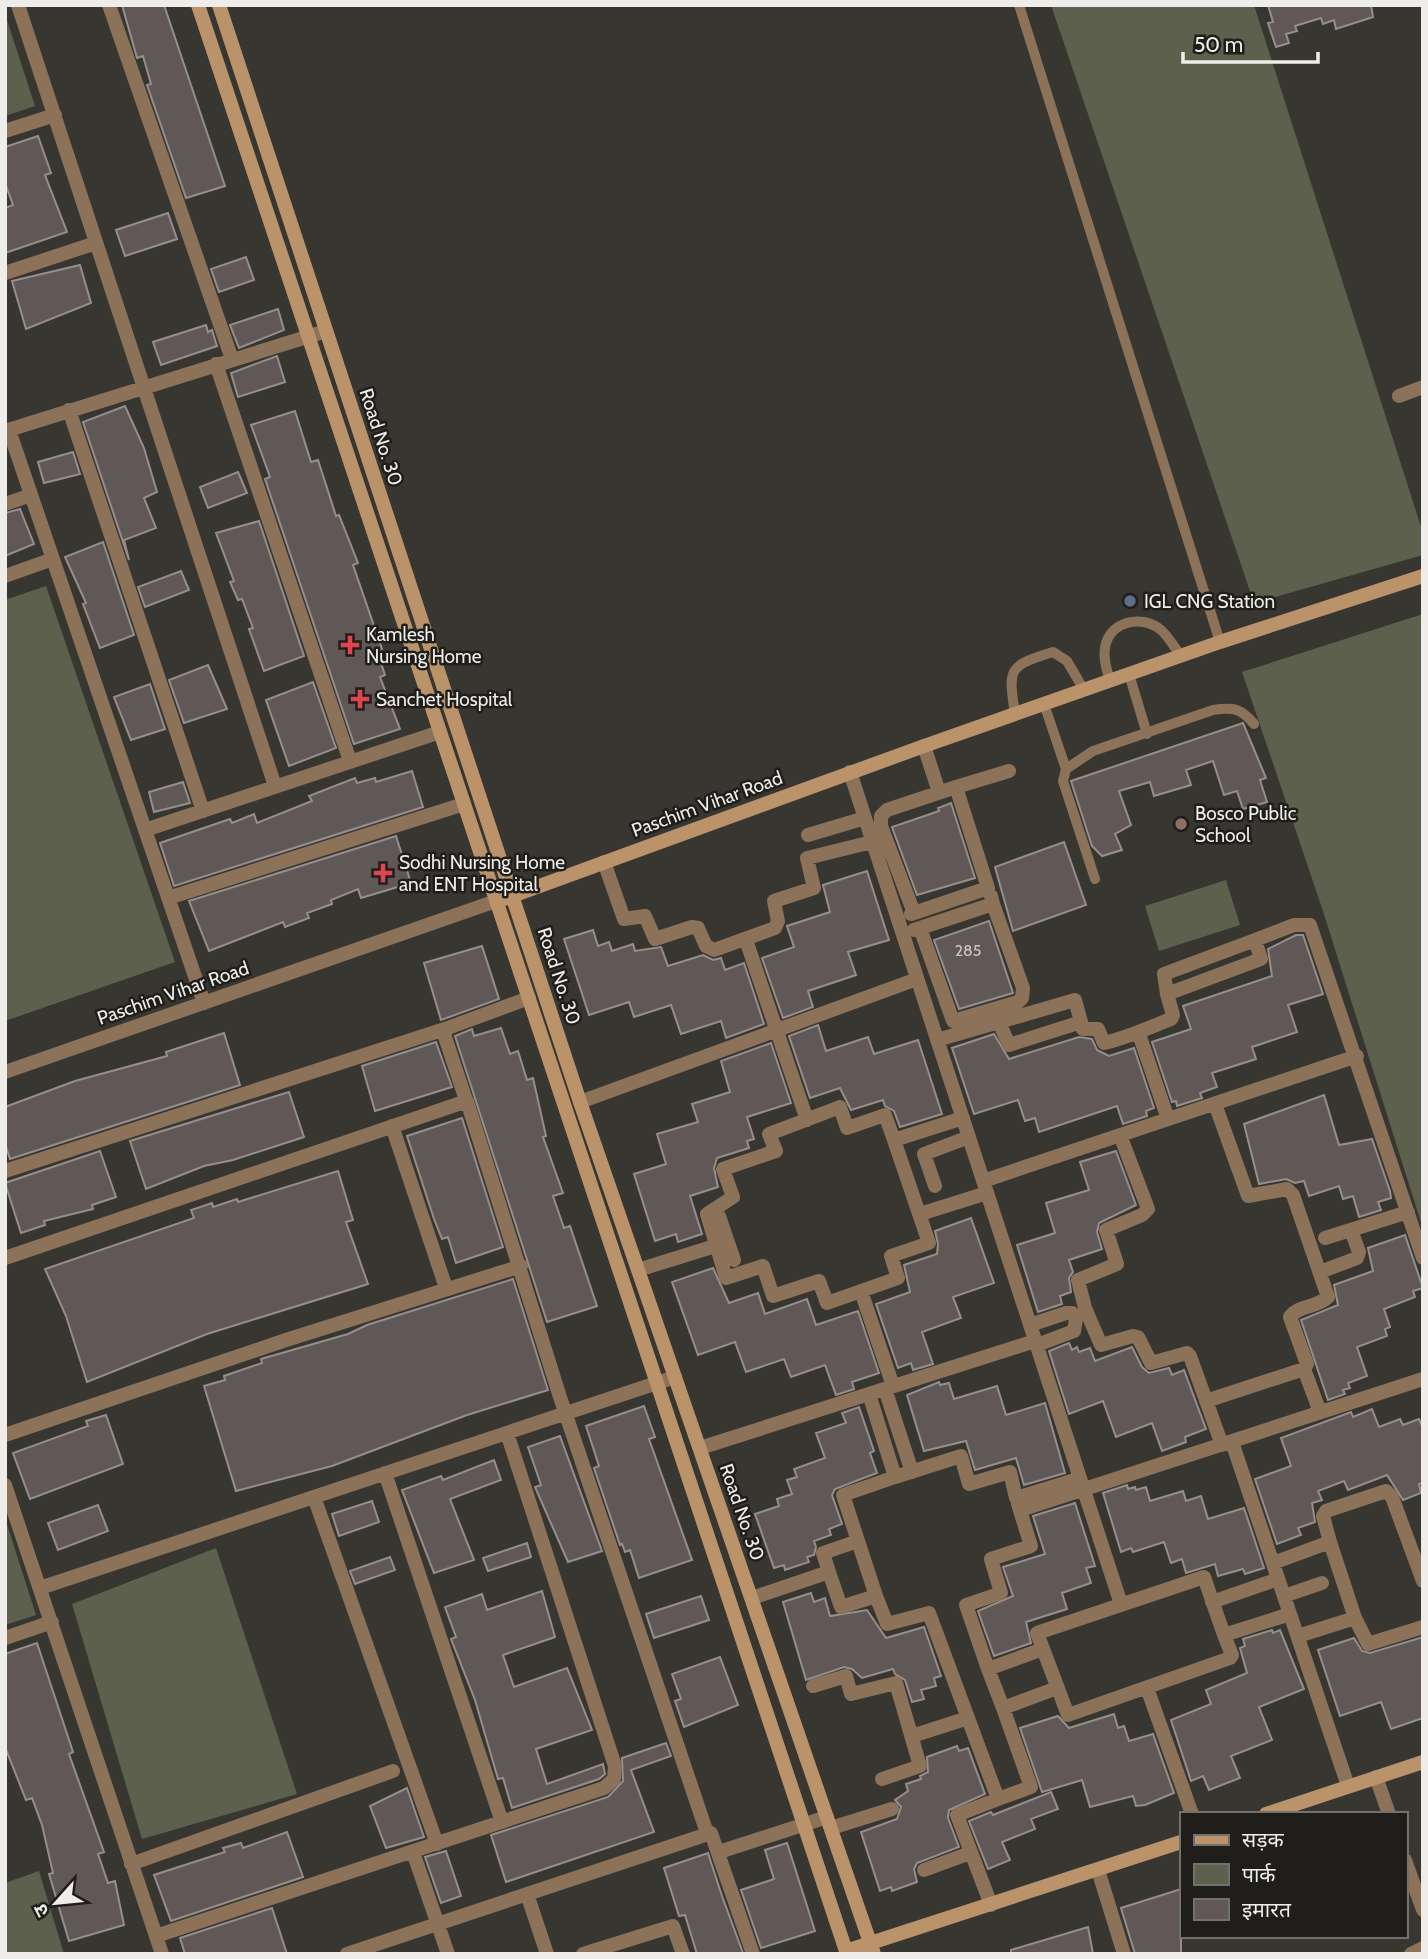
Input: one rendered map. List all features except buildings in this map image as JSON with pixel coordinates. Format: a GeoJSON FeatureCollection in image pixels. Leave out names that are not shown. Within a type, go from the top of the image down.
{"type":"FeatureCollection","features":[{"type":"Feature","properties":{"kind":"street"},"geometry":{"type":"LineString","coordinates":[[19,5],[275,786]]}},
{"type":"Feature","properties":{"kind":"street"},"geometry":{"type":"LineString","coordinates":[[110,5],[232,359]]}},
{"type":"Feature","properties":{"kind":"street","name":"Road No. 30"},"geometry":{"type":"LineString","coordinates":[[198,5],[847,1952]]}},
{"type":"Feature","properties":{"kind":"street","name":"Road No. 30"},"geometry":{"type":"LineString","coordinates":[[219,5],[580,1102],[873,1949]]}},
{"type":"Feature","properties":{"kind":"street"},"geometry":{"type":"LineString","coordinates":[[5,131],[55,115]]}},
{"type":"Feature","properties":{"kind":"street"},"geometry":{"type":"LineString","coordinates":[[254,172],[272,167]]}},
{"type":"Feature","properties":{"kind":"street"},"geometry":{"type":"LineString","coordinates":[[5,273],[96,243]]}},
{"type":"Feature","properties":{"kind":"street"},"geometry":{"type":"LineString","coordinates":[[204,1003],[7,430],[326,331]]}},
{"type":"Feature","properties":{"kind":"street"},"geometry":{"type":"LineString","coordinates":[[216,364],[350,761]]}},
{"type":"Feature","properties":{"kind":"street"},"geometry":{"type":"LineString","coordinates":[[1399,396],[1423,387]]}},
{"type":"Feature","properties":{"kind":"street"},"geometry":{"type":"LineString","coordinates":[[69,410],[203,811]]}},
{"type":"Feature","properties":{"kind":"street"},"geometry":{"type":"LineString","coordinates":[[5,503],[31,495]]}},
{"type":"Feature","properties":{"kind":"street"},"geometry":{"type":"LineString","coordinates":[[5,576],[53,559]]}},
{"type":"Feature","properties":{"kind":"street","name":"Paschim Vihar Road"},"geometry":{"type":"LineString","coordinates":[[5,1072],[512,896],[850,772],[1220,642],[1423,576]]}},
{"type":"Feature","properties":{"kind":"street"},"geometry":{"type":"LineString","coordinates":[[145,830],[440,732]]}},
{"type":"Feature","properties":{"kind":"street"},"geometry":{"type":"LineString","coordinates":[[924,746],[939,792]]}},
{"type":"Feature","properties":{"kind":"street"},"geometry":{"type":"LineString","coordinates":[[988,888],[913,913],[881,826],[881,816],[887,810],[1009,771]]}},
{"type":"Feature","properties":{"kind":"street"},"geometry":{"type":"LineString","coordinates":[[850,772],[1080,1485],[1121,1604]]}},
{"type":"Feature","properties":{"kind":"street"},"geometry":{"type":"LineString","coordinates":[[920,928],[953,1021],[1018,1002],[1024,994],[956,787]]}},
{"type":"Feature","properties":{"kind":"street"},"geometry":{"type":"LineString","coordinates":[[168,898],[464,804]]}},
{"type":"Feature","properties":{"kind":"street"},"geometry":{"type":"LineString","coordinates":[[808,835],[865,818]]}},
{"type":"Feature","properties":{"kind":"street"},"geometry":{"type":"LineString","coordinates":[[604,862],[624,919],[645,916],[655,939],[692,927],[700,929],[706,946],[712,950],[746,940],[777,926],[775,901],[814,888],[807,858],[872,842]]}},
{"type":"Feature","properties":{"kind":"street"},"geometry":{"type":"LineString","coordinates":[[902,933],[993,904]]}},
{"type":"Feature","properties":{"kind":"street"},"geometry":{"type":"LineString","coordinates":[[937,1040],[1075,1000],[1083,1030],[1098,1030],[1104,1043],[1139,1034],[1147,1027],[1173,1015],[1164,974],[1294,925],[1310,925],[1357,1056],[1423,1258]]}},
{"type":"Feature","properties":{"kind":"street"},"geometry":{"type":"LineString","coordinates":[[746,940],[807,1120]]}},
{"type":"Feature","properties":{"kind":"street"},"geometry":{"type":"LineString","coordinates":[[1167,994],[1261,960],[1255,940]]}},
{"type":"Feature","properties":{"kind":"street"},"geometry":{"type":"LineString","coordinates":[[580,1102],[917,979]]}},
{"type":"Feature","properties":{"kind":"street"},"geometry":{"type":"LineString","coordinates":[[5,1171],[445,1029],[529,998]]}},
{"type":"Feature","properties":{"kind":"street"},"geometry":{"type":"LineString","coordinates":[[999,1022],[1009,1045],[1081,1021]]}},
{"type":"Feature","properties":{"kind":"street"},"geometry":{"type":"LineString","coordinates":[[445,1029],[445,1037],[567,1415],[707,1833]]}},
{"type":"Feature","properties":{"kind":"street"},"geometry":{"type":"LineString","coordinates":[[1139,1034],[1168,1119]]}},
{"type":"Feature","properties":{"kind":"street"},"geometry":{"type":"LineString","coordinates":[[920,1214],[1120,1135],[1357,1056]]}},
{"type":"Feature","properties":{"kind":"street"},"geometry":{"type":"LineString","coordinates":[[5,1258],[466,1100]]}},
{"type":"Feature","properties":{"kind":"street"},"geometry":{"type":"LineString","coordinates":[[1206,1401],[1304,1368],[1307,1364],[1290,1317],[1295,1311],[1321,1303],[1328,1297],[1290,1191],[1287,1189],[1251,1197],[1245,1192],[1215,1104]]}},
{"type":"Feature","properties":{"kind":"street"},"geometry":{"type":"LineString","coordinates":[[719,1216],[721,1244],[726,1278],[763,1266],[773,1296],[820,1281],[827,1303],[898,1278],[891,1256],[929,1243],[885,1115],[847,1128],[840,1107],[769,1134],[776,1151],[723,1169],[733,1197],[707,1214],[721,1244],[734,1260]]}},
{"type":"Feature","properties":{"kind":"street"},"geometry":{"type":"LineString","coordinates":[[894,1140],[963,1118]]}},
{"type":"Feature","properties":{"kind":"street"},"geometry":{"type":"LineString","coordinates":[[392,1126],[446,1288]]}},
{"type":"Feature","properties":{"kind":"street"},"geometry":{"type":"LineString","coordinates":[[700,1448],[1074,1331],[1082,1318],[1078,1280],[1116,1265],[1106,1230],[1142,1215],[1148,1209],[1120,1135]]}},
{"type":"Feature","properties":{"kind":"street"},"geometry":{"type":"LineString","coordinates":[[935,1186],[923,1154],[969,1137]]}},
{"type":"Feature","properties":{"kind":"street"},"geometry":{"type":"LineString","coordinates":[[1325,1238],[1408,1212]]}},
{"type":"Feature","properties":{"kind":"street"},"geometry":{"type":"LineString","coordinates":[[1320,1272],[1357,1258],[1359,1252],[1351,1230]]}},
{"type":"Feature","properties":{"kind":"street"},"geometry":{"type":"LineString","coordinates":[[638,1270],[721,1244]]}},
{"type":"Feature","properties":{"kind":"street"},"geometry":{"type":"LineString","coordinates":[[5,1435],[446,1288],[521,1266]]}},
{"type":"Feature","properties":{"kind":"street"},"geometry":{"type":"LineString","coordinates":[[862,1291],[912,1472]]}},
{"type":"Feature","properties":{"kind":"street"},"geometry":{"type":"LineString","coordinates":[[1030,1325],[1072,1313],[1082,1318],[1101,1345],[1136,1336],[1148,1360],[1153,1364],[1186,1353],[1227,1444],[1273,1563],[1348,1786]]}},
{"type":"Feature","properties":{"kind":"street"},"geometry":{"type":"LineString","coordinates":[[1304,1368],[1320,1412]]}},
{"type":"Feature","properties":{"kind":"street"},"geometry":{"type":"LineString","coordinates":[[40,1588],[675,1377]]}},
{"type":"Feature","properties":{"kind":"street"},"geometry":{"type":"LineString","coordinates":[[1018,1504],[1227,1444],[1423,1380]]}},
{"type":"Feature","properties":{"kind":"street"},"geometry":{"type":"LineString","coordinates":[[869,1394],[895,1477]]}},
{"type":"Feature","properties":{"kind":"street"},"geometry":{"type":"LineString","coordinates":[[156,1936],[502,1822],[604,1787],[614,1779],[615,1766],[507,1433]]}},
{"type":"Feature","properties":{"kind":"street"},"geometry":{"type":"LineString","coordinates":[[991,1905],[957,1815],[1031,1787],[966,1605],[1002,1593],[991,1559],[1031,1546],[1010,1472],[970,1484],[961,1456],[843,1495],[887,1624],[929,1613],[998,1799]]}},
{"type":"Feature","properties":{"kind":"street"},"geometry":{"type":"LineString","coordinates":[[385,1473],[502,1822]]}},
{"type":"Feature","properties":{"kind":"street"},"geometry":{"type":"LineString","coordinates":[[5,1485],[162,1954]]}},
{"type":"Feature","properties":{"kind":"street"},"geometry":{"type":"LineString","coordinates":[[1423,1581],[1389,1492],[1326,1511],[1323,1516],[1330,1542],[1355,1618],[1368,1644],[1423,1627]]}},
{"type":"Feature","properties":{"kind":"street"},"geometry":{"type":"LineString","coordinates":[[314,1497],[437,1844]]}},
{"type":"Feature","properties":{"kind":"street"},"geometry":{"type":"LineString","coordinates":[[858,1541],[823,1553],[829,1572],[841,1607],[876,1596]]}},
{"type":"Feature","properties":{"kind":"street"},"geometry":{"type":"LineString","coordinates":[[1273,1563],[1330,1542]]}},
{"type":"Feature","properties":{"kind":"street"},"geometry":{"type":"LineString","coordinates":[[735,1618],[754,1605],[829,1572]]}},
{"type":"Feature","properties":{"kind":"street"},"geometry":{"type":"LineString","coordinates":[[1204,1577],[1232,1655],[1230,1658],[1068,1715],[1037,1633],[1121,1604],[1204,1577]]}},
{"type":"Feature","properties":{"kind":"street"},"geometry":{"type":"LineString","coordinates":[[1212,1602],[1278,1579]]}},
{"type":"Feature","properties":{"kind":"street"},"geometry":{"type":"LineString","coordinates":[[1284,1596],[1322,1583]]}},
{"type":"Feature","properties":{"kind":"street"},"geometry":{"type":"LineString","coordinates":[[1224,1635],[1290,1614]]}},
{"type":"Feature","properties":{"kind":"street"},"geometry":{"type":"LineString","coordinates":[[1298,1636],[1355,1618]]}},
{"type":"Feature","properties":{"kind":"street"},"geometry":{"type":"LineString","coordinates":[[5,1638],[52,1622]]}},
{"type":"Feature","properties":{"kind":"street"},"geometry":{"type":"LineString","coordinates":[[988,1669],[1043,1649]]}},
{"type":"Feature","properties":{"kind":"street"},"geometry":{"type":"LineString","coordinates":[[813,1686],[845,1676],[851,1694],[895,1683],[920,1766],[882,1779]]}},
{"type":"Feature","properties":{"kind":"street"},"geometry":{"type":"LineString","coordinates":[[1003,1708],[1057,1688]]}},
{"type":"Feature","properties":{"kind":"street"},"geometry":{"type":"LineString","coordinates":[[1147,1688],[1191,1812]]}},
{"type":"Feature","properties":{"kind":"street"},"geometry":{"type":"LineString","coordinates":[[912,1736],[968,1718]]}},
{"type":"Feature","properties":{"kind":"street"},"geometry":{"type":"LineString","coordinates":[[1272,1812],[1423,1762]]}},
{"type":"Feature","properties":{"kind":"street"},"geometry":{"type":"LineString","coordinates":[[131,1864],[393,1771]]}},
{"type":"Feature","properties":{"kind":"street"},"geometry":{"type":"LineString","coordinates":[[1376,1777],[1388,1812]]}},
{"type":"Feature","properties":{"kind":"street"},"geometry":{"type":"LineString","coordinates":[[719,1852],[805,1823],[829,1822],[892,1809]]}},
{"type":"Feature","properties":{"kind":"street"},"geometry":{"type":"LineString","coordinates":[[347,1954],[707,1833],[713,1834],[753,1954]]}},
{"type":"Feature","properties":{"kind":"street"},"geometry":{"type":"LineString","coordinates":[[847,1952],[873,1949],[991,1905],[1180,1842]]}},
{"type":"Feature","properties":{"kind":"street"},"geometry":{"type":"LineString","coordinates":[[414,1852],[448,1954]]}},
{"type":"Feature","properties":{"kind":"street"},"geometry":{"type":"LineString","coordinates":[[925,1870],[970,1853]]}},
{"type":"Feature","properties":{"kind":"street"},"geometry":{"type":"LineString","coordinates":[[1407,1866],[1423,1910]]}},
{"type":"Feature","properties":{"kind":"street"},"geometry":{"type":"LineString","coordinates":[[1098,1870],[1124,1954]]}},
{"type":"Feature","properties":{"kind":"street"},"geometry":{"type":"LineString","coordinates":[[527,1894],[547,1954]]}},
{"type":"Feature","properties":{"kind":"street"},"geometry":{"type":"LineString","coordinates":[[583,1954],[611,1949],[673,1926],[683,1954]]}},
{"type":"Feature","properties":{"kind":"street"},"geometry":{"type":"LineString","coordinates":[[1411,1954],[1423,1948]]}},
{"type":"Feature","properties":{"kind":"lane"},"geometry":{"type":"LineString","coordinates":[[1019,5],[1220,642]]}},
{"type":"Feature","properties":{"kind":"lane"},"geometry":{"type":"LineString","coordinates":[[1110,681],[1105,658],[1107,641],[1112,633],[1133,620],[1142,619],[1162,630],[1181,656]]}},
{"type":"Feature","properties":{"kind":"lane"},"geometry":{"type":"LineString","coordinates":[[1015,714],[1010,675],[1014,667],[1021,663],[1053,653],[1067,661],[1084,690]]}},
{"type":"Feature","properties":{"kind":"lane"},"geometry":{"type":"LineString","coordinates":[[1129,674],[1147,734]]}},
{"type":"Feature","properties":{"kind":"lane"},"geometry":{"type":"LineString","coordinates":[[1044,704],[1066,769],[1063,780],[1095,879]]}},
{"type":"Feature","properties":{"kind":"lane"},"geometry":{"type":"LineString","coordinates":[[1066,769],[1093,751],[1231,708],[1244,711],[1254,724]]}},
{"type":"Feature","properties":{"kind":"green space"},"geometry":{"type":"Polygon","coordinates":[[[1051,5],[1254,5],[1423,533],[1423,555],[1254,603],[1051,5]]]}},
{"type":"Feature","properties":{"kind":"green space"},"geometry":{"type":"Polygon","coordinates":[[[5,14],[35,106],[5,116],[5,14]]]}},
{"type":"Feature","properties":{"kind":"green space"},"geometry":{"type":"Polygon","coordinates":[[[46,586],[175,962],[5,1021],[5,600],[46,586]]]}},
{"type":"Feature","properties":{"kind":"green space"},"geometry":{"type":"Polygon","coordinates":[[[1423,614],[1423,1229],[1322,908],[1242,672],[1423,614]]]}},
{"type":"Feature","properties":{"kind":"green space"},"geometry":{"type":"Polygon","coordinates":[[[1226,880],[1240,925],[1159,951],[1145,906],[1226,880]]]}},
{"type":"Feature","properties":{"kind":"green space"},"geometry":{"type":"Polygon","coordinates":[[[5,1518],[36,1615],[5,1625],[5,1518]]]}},
{"type":"Feature","properties":{"kind":"green space"},"geometry":{"type":"Polygon","coordinates":[[[216,1548],[297,1794],[142,1839],[72,1604],[216,1548]]]}},
{"type":"Feature","properties":{"kind":"green space"},"geometry":{"type":"Polygon","coordinates":[[[39,1871],[64,1954],[5,1954],[5,1883],[39,1871]]]}},
{"type":"Feature","properties":{"kind":"place","name":"IGL CNG Station"},"geometry":{"type":"Point","coordinates":[1130,601]}},
{"type":"Feature","properties":{"kind":"place","name":"Kamlesh Nursing Home"},"geometry":{"type":"Point","coordinates":[350,645]}},
{"type":"Feature","properties":{"kind":"place","name":"Sanchet Hospital"},"geometry":{"type":"Point","coordinates":[360,699]}},
{"type":"Feature","properties":{"kind":"place","name":"Bosco Public School"},"geometry":{"type":"Point","coordinates":[1181,824]}},
{"type":"Feature","properties":{"kind":"place","name":"Sodhi Nursing Home and ENT Hospital"},"geometry":{"type":"Point","coordinates":[383,873]}}]}
